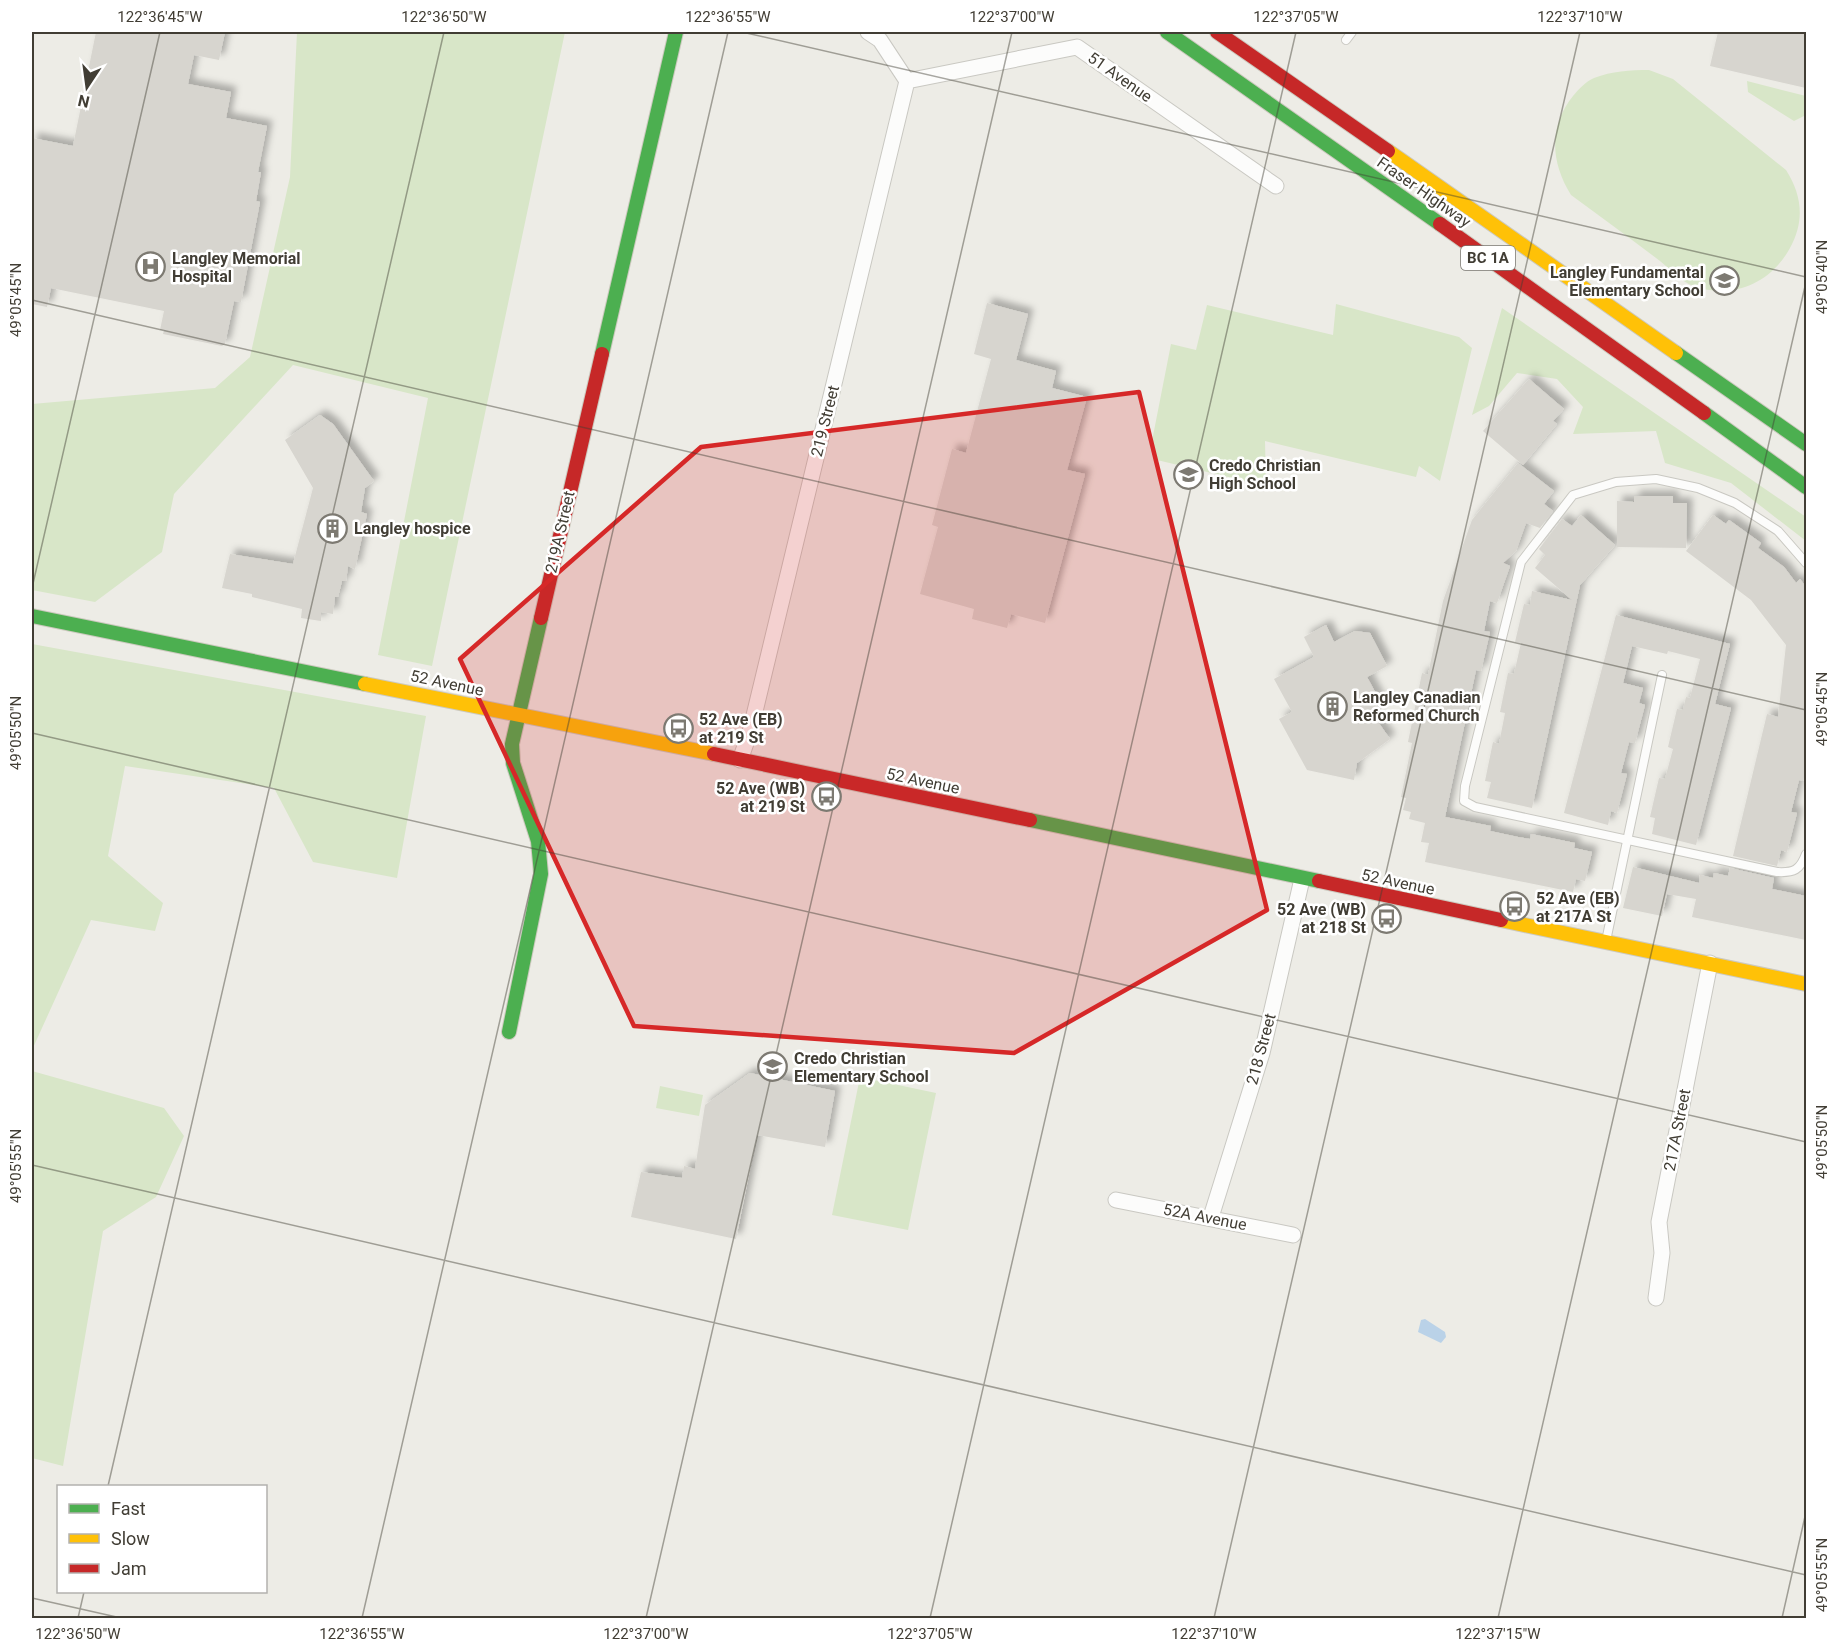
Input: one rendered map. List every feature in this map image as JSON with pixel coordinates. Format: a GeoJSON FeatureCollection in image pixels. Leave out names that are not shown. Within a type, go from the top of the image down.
{"type":"FeatureCollection","features":[{"type":"Feature","properties":{"kind":"street","name":"219A Street"},"geometry":{"type":"LineString","coordinates":[[509,1032],[541,874],[538,841],[513,763],[512,744],[676,32]]}},
{"type":"Feature","properties":{"kind":"street"},"geometry":{"type":"LineString","coordinates":[[868,32],[880,40],[907,81]]}},
{"type":"Feature","properties":{"kind":"street","name":"Fraser Highway"},"geometry":{"type":"LineString","coordinates":[[1167,32],[1556,306],[1806,488]]}},
{"type":"Feature","properties":{"kind":"street","name":"Fraser Highway"},"geometry":{"type":"LineString","coordinates":[[1217,32],[1806,444]]}},
{"type":"Feature","properties":{"kind":"street","name":"51 Avenue"},"geometry":{"type":"LineString","coordinates":[[907,81],[1077,47],[1276,186]]}},
{"type":"Feature","properties":{"kind":"street","name":"219 Street"},"geometry":{"type":"LineString","coordinates":[[740,760],[753,721],[907,81]]}},
{"type":"Feature","properties":{"kind":"street","name":"52 Avenue"},"geometry":{"type":"LineString","coordinates":[[32,616],[740,760],[1806,984]]}},
{"type":"Feature","properties":{"kind":"street","name":"218 Street"},"geometry":{"type":"LineString","coordinates":[[1211,1217],[1262,1053],[1302,879]]}},
{"type":"Feature","properties":{"kind":"street","name":"217A Street"},"geometry":{"type":"LineString","coordinates":[[1656,1298],[1662,1253],[1659,1222],[1710,963]]}},
{"type":"Feature","properties":{"kind":"street","name":"52A Avenue"},"geometry":{"type":"LineString","coordinates":[[1116,1200],[1293,1235]]}},
{"type":"Feature","properties":{"kind":"lane"},"geometry":{"type":"LineString","coordinates":[[1346,40],[1352,32]]}},
{"type":"Feature","properties":{"kind":"lane"},"geometry":{"type":"LineString","coordinates":[[1806,563],[1778,531],[1735,503],[1698,488],[1656,479],[1616,482],[1574,495],[1521,562],[1465,786],[1464,801],[1475,807],[1777,872],[1792,873],[1802,866],[1806,854]]}},
{"type":"Feature","properties":{"kind":"lane"},"geometry":{"type":"LineString","coordinates":[[1606,942],[1662,675]]}},
{"type":"Feature","properties":{"kind":"highlighted area"},"geometry":{"type":"Polygon","coordinates":[[[1139,392],[1267,910],[1014,1053],[634,1026],[460,659],[701,447],[1139,392]]]}},
{"type":"Feature","properties":{"kind":"green space"},"geometry":{"type":"Polygon","coordinates":[[[297,32],[565,32],[432,666],[378,655],[428,398],[293,365],[174,494],[162,552],[95,602],[32,590],[32,404],[215,388],[250,357],[290,177],[297,32]]]}},
{"type":"Feature","properties":{"kind":"green space"},"geometry":{"type":"Polygon","coordinates":[[[1649,70],[1673,79],[1786,170],[1791,179],[1800,208],[1798,228],[1782,260],[1762,279],[1736,289],[1722,291],[1693,286],[1571,195],[1564,183],[1556,158],[1556,133],[1559,120],[1573,96],[1594,78],[1621,71],[1649,70]]]}},
{"type":"Feature","properties":{"kind":"green space"},"geometry":{"type":"Polygon","coordinates":[[[1747,81],[1806,96],[1806,115],[1794,121],[1748,92],[1747,81]]]}},
{"type":"Feature","properties":{"kind":"green space"},"geometry":{"type":"Polygon","coordinates":[[[1336,304],[1459,337],[1472,348],[1440,481],[1419,466],[1416,477],[1265,441],[1266,486],[1157,460],[1152,441],[1171,344],[1196,350],[1207,305],[1333,335],[1336,304]]]}},
{"type":"Feature","properties":{"kind":"green space"},"geometry":{"type":"Polygon","coordinates":[[[1502,308],[1806,517],[1806,541],[1731,483],[1665,463],[1656,431],[1573,434],[1583,407],[1557,379],[1517,373],[1489,406],[1472,415],[1502,308]]]}},
{"type":"Feature","properties":{"kind":"green space"},"geometry":{"type":"Polygon","coordinates":[[[32,644],[426,716],[397,878],[313,862],[274,788],[125,766],[108,856],[163,903],[155,931],[91,920],[32,1050],[32,644]]]}},
{"type":"Feature","properties":{"kind":"green space"},"geometry":{"type":"Polygon","coordinates":[[[32,1071],[164,1108],[184,1136],[156,1197],[103,1231],[63,1466],[32,1458],[32,1071]]]}},
{"type":"Feature","properties":{"kind":"green space"},"geometry":{"type":"Polygon","coordinates":[[[860,1077],[936,1093],[908,1230],[832,1215],[860,1077]]]}},
{"type":"Feature","properties":{"kind":"green space"},"geometry":{"type":"Polygon","coordinates":[[[660,1086],[703,1095],[699,1116],[656,1108],[660,1086]]]}},
{"type":"Feature","properties":{"kind":"water"},"geometry":{"type":"Polygon","coordinates":[[[1425,1319],[1445,1332],[1446,1337],[1441,1343],[1418,1332],[1421,1320],[1425,1319]]]}},
{"type":"Feature","properties":{"kind":"building"},"geometry":{"type":"Polygon","coordinates":[[[96,32],[225,32],[219,60],[194,55],[188,84],[231,92],[226,118],[267,126],[258,172],[261,172],[256,201],[260,202],[241,302],[234,301],[225,344],[222,346],[163,334],[164,330],[160,330],[164,311],[51,288],[47,307],[32,304],[32,138],[73,146],[96,32]]]}},
{"type":"Feature","properties":{"kind":"building"},"geometry":{"type":"Polygon","coordinates":[[[1718,32],[1806,32],[1806,88],[1710,66],[1718,32]]]}},
{"type":"Feature","properties":{"kind":"building"},"geometry":{"type":"Polygon","coordinates":[[[987,303],[1028,314],[1016,360],[1056,371],[1052,388],[1087,397],[1067,470],[1085,474],[1045,623],[1011,614],[1007,628],[972,619],[974,609],[920,594],[938,527],[932,525],[952,449],[966,453],[991,359],[974,354],[987,303]]]}},
{"type":"Feature","properties":{"kind":"building"},"geometry":{"type":"Polygon","coordinates":[[[1529,379],[1564,409],[1553,421],[1557,424],[1523,465],[1483,431],[1529,379]]]}},
{"type":"Feature","properties":{"kind":"building","name":"Langley hospice"},"geometry":{"type":"Polygon","coordinates":[[[320,415],[333,424],[374,481],[365,488],[361,512],[367,514],[355,569],[348,566],[346,581],[342,581],[338,597],[335,597],[333,614],[321,612],[321,621],[301,618],[302,609],[252,597],[252,594],[222,588],[230,554],[293,564],[313,488],[285,440],[320,415]]]}},
{"type":"Feature","properties":{"kind":"building"},"geometry":{"type":"Polygon","coordinates":[[[1518,463],[1554,491],[1544,504],[1553,511],[1540,528],[1526,523],[1516,551],[1503,563],[1510,566],[1497,603],[1490,601],[1484,631],[1490,632],[1481,671],[1476,670],[1445,817],[1491,826],[1490,831],[1518,837],[1530,839],[1531,834],[1575,843],[1574,848],[1592,852],[1585,881],[1576,879],[1573,892],[1425,862],[1429,843],[1421,842],[1425,823],[1409,819],[1411,812],[1403,810],[1406,798],[1401,797],[1412,743],[1408,742],[1422,673],[1428,675],[1443,601],[1472,520],[1518,463]]]}},
{"type":"Feature","properties":{"kind":"building"},"geometry":{"type":"Polygon","coordinates":[[[1634,496],[1673,496],[1673,503],[1687,503],[1686,548],[1617,547],[1617,501],[1634,502],[1634,496]]]}},
{"type":"Feature","properties":{"kind":"building"},"geometry":{"type":"Polygon","coordinates":[[[1581,515],[1615,545],[1580,585],[1532,808],[1487,798],[1491,782],[1485,781],[1493,742],[1499,744],[1505,713],[1500,712],[1508,673],[1514,674],[1521,643],[1515,642],[1524,604],[1530,605],[1532,591],[1572,600],[1535,568],[1545,555],[1539,549],[1562,519],[1572,526],[1581,515]]]}},
{"type":"Feature","properties":{"kind":"building"},"geometry":{"type":"Polygon","coordinates":[[[1713,515],[1726,524],[1729,520],[1761,543],[1758,548],[1784,567],[1796,583],[1800,579],[1806,587],[1806,768],[1803,781],[1799,780],[1791,812],[1797,813],[1787,852],[1781,850],[1777,866],[1733,856],[1767,714],[1778,717],[1786,645],[1751,600],[1686,551],[1713,515]]]}},
{"type":"Feature","properties":{"kind":"building"},"geometry":{"type":"Polygon","coordinates":[[[1616,615],[1730,644],[1715,704],[1731,708],[1696,845],[1652,834],[1655,818],[1650,817],[1659,778],[1665,779],[1673,749],[1668,747],[1677,709],[1683,710],[1686,697],[1690,698],[1700,659],[1668,651],[1667,654],[1632,646],[1623,683],[1643,688],[1639,703],[1645,705],[1635,743],[1629,742],[1621,773],[1627,774],[1617,813],[1611,811],[1608,825],[1564,813],[1616,615]]]}},
{"type":"Feature","properties":{"kind":"building","name":"Langley Canadian Reformed Church"},"geometry":{"type":"Polygon","coordinates":[[[1326,625],[1334,642],[1355,631],[1370,633],[1387,666],[1367,677],[1380,701],[1371,712],[1390,739],[1357,763],[1354,780],[1307,770],[1279,719],[1292,712],[1274,679],[1314,657],[1304,637],[1326,625]]]}},
{"type":"Feature","properties":{"kind":"building"},"geometry":{"type":"Polygon","coordinates":[[[1633,867],[1699,883],[1700,875],[1713,878],[1714,873],[1728,876],[1730,868],[1774,878],[1772,889],[1806,896],[1806,940],[1692,917],[1696,899],[1667,894],[1662,916],[1623,908],[1633,867]]]}},
{"type":"Feature","properties":{"kind":"building"},"geometry":{"type":"Polygon","coordinates":[[[750,1073],[835,1091],[825,1147],[757,1135],[736,1239],[631,1217],[641,1172],[682,1178],[684,1166],[695,1169],[705,1105],[750,1073]]]}},
{"type":"Feature","properties":{"kind":"traffic: fast"},"geometry":{"type":"LineString","coordinates":[[602,354],[676,32]]}},
{"type":"Feature","properties":{"kind":"traffic: fast"},"geometry":{"type":"LineString","coordinates":[[1167,32],[1440,224]]}},
{"type":"Feature","properties":{"kind":"traffic: fast"},"geometry":{"type":"LineString","coordinates":[[1676,353],[1806,444]]}},
{"type":"Feature","properties":{"kind":"traffic: fast"},"geometry":{"type":"LineString","coordinates":[[1704,413],[1806,487]]}},
{"type":"Feature","properties":{"kind":"traffic: fast"},"geometry":{"type":"LineString","coordinates":[[32,616],[365,684]]}},
{"type":"Feature","properties":{"kind":"traffic: fast"},"geometry":{"type":"LineString","coordinates":[[509,1032],[541,874],[538,841],[513,763],[512,744],[541,618]]}},
{"type":"Feature","properties":{"kind":"traffic: fast"},"geometry":{"type":"LineString","coordinates":[[1030,820],[1319,881]]}},
{"type":"Feature","properties":{"kind":"traffic: slow"},"geometry":{"type":"LineString","coordinates":[[1388,151],[1676,353]]}},
{"type":"Feature","properties":{"kind":"traffic: slow"},"geometry":{"type":"LineString","coordinates":[[365,684],[714,754]]}},
{"type":"Feature","properties":{"kind":"traffic: slow"},"geometry":{"type":"LineString","coordinates":[[1501,920],[1806,984]]}},
{"type":"Feature","properties":{"kind":"traffic: jam"},"geometry":{"type":"LineString","coordinates":[[1217,32],[1388,151]]}},
{"type":"Feature","properties":{"kind":"traffic: jam"},"geometry":{"type":"LineString","coordinates":[[1440,224],[1704,413]]}},
{"type":"Feature","properties":{"kind":"traffic: jam"},"geometry":{"type":"LineString","coordinates":[[541,618],[602,354]]}},
{"type":"Feature","properties":{"kind":"traffic: jam"},"geometry":{"type":"LineString","coordinates":[[714,754],[1030,820]]}},
{"type":"Feature","properties":{"kind":"traffic: jam"},"geometry":{"type":"LineString","coordinates":[[1319,881],[1501,920]]}},
{"type":"Feature","properties":{"kind":"place","name":"Langley Memorial Hospital"},"geometry":{"type":"Point","coordinates":[151,267]}},
{"type":"Feature","properties":{"kind":"place","name":"Langley Fundamental Elementary School"},"geometry":{"type":"Point","coordinates":[1725,281]}},
{"type":"Feature","properties":{"kind":"place","name":"Credo Christian High School"},"geometry":{"type":"Point","coordinates":[1188,474]}},
{"type":"Feature","properties":{"kind":"place","name":"Langley hospice"},"geometry":{"type":"Point","coordinates":[333,528]}},
{"type":"Feature","properties":{"kind":"place","name":"Langley Canadian Reformed Church"},"geometry":{"type":"Point","coordinates":[1332,706]}},
{"type":"Feature","properties":{"kind":"place","name":"52 Ave (EB) at 219 St"},"geometry":{"type":"Point","coordinates":[678,728]}},
{"type":"Feature","properties":{"kind":"place","name":"52 Ave (WB) at 219 St"},"geometry":{"type":"Point","coordinates":[826,797]}},
{"type":"Feature","properties":{"kind":"place","name":"52 Ave (EB) at 217A St"},"geometry":{"type":"Point","coordinates":[1515,907]}},
{"type":"Feature","properties":{"kind":"place","name":"52 Ave (WB) at 218 St"},"geometry":{"type":"Point","coordinates":[1387,918]}},
{"type":"Feature","properties":{"kind":"place","name":"Credo Christian Elementary School"},"geometry":{"type":"Point","coordinates":[773,1067]}}]}
